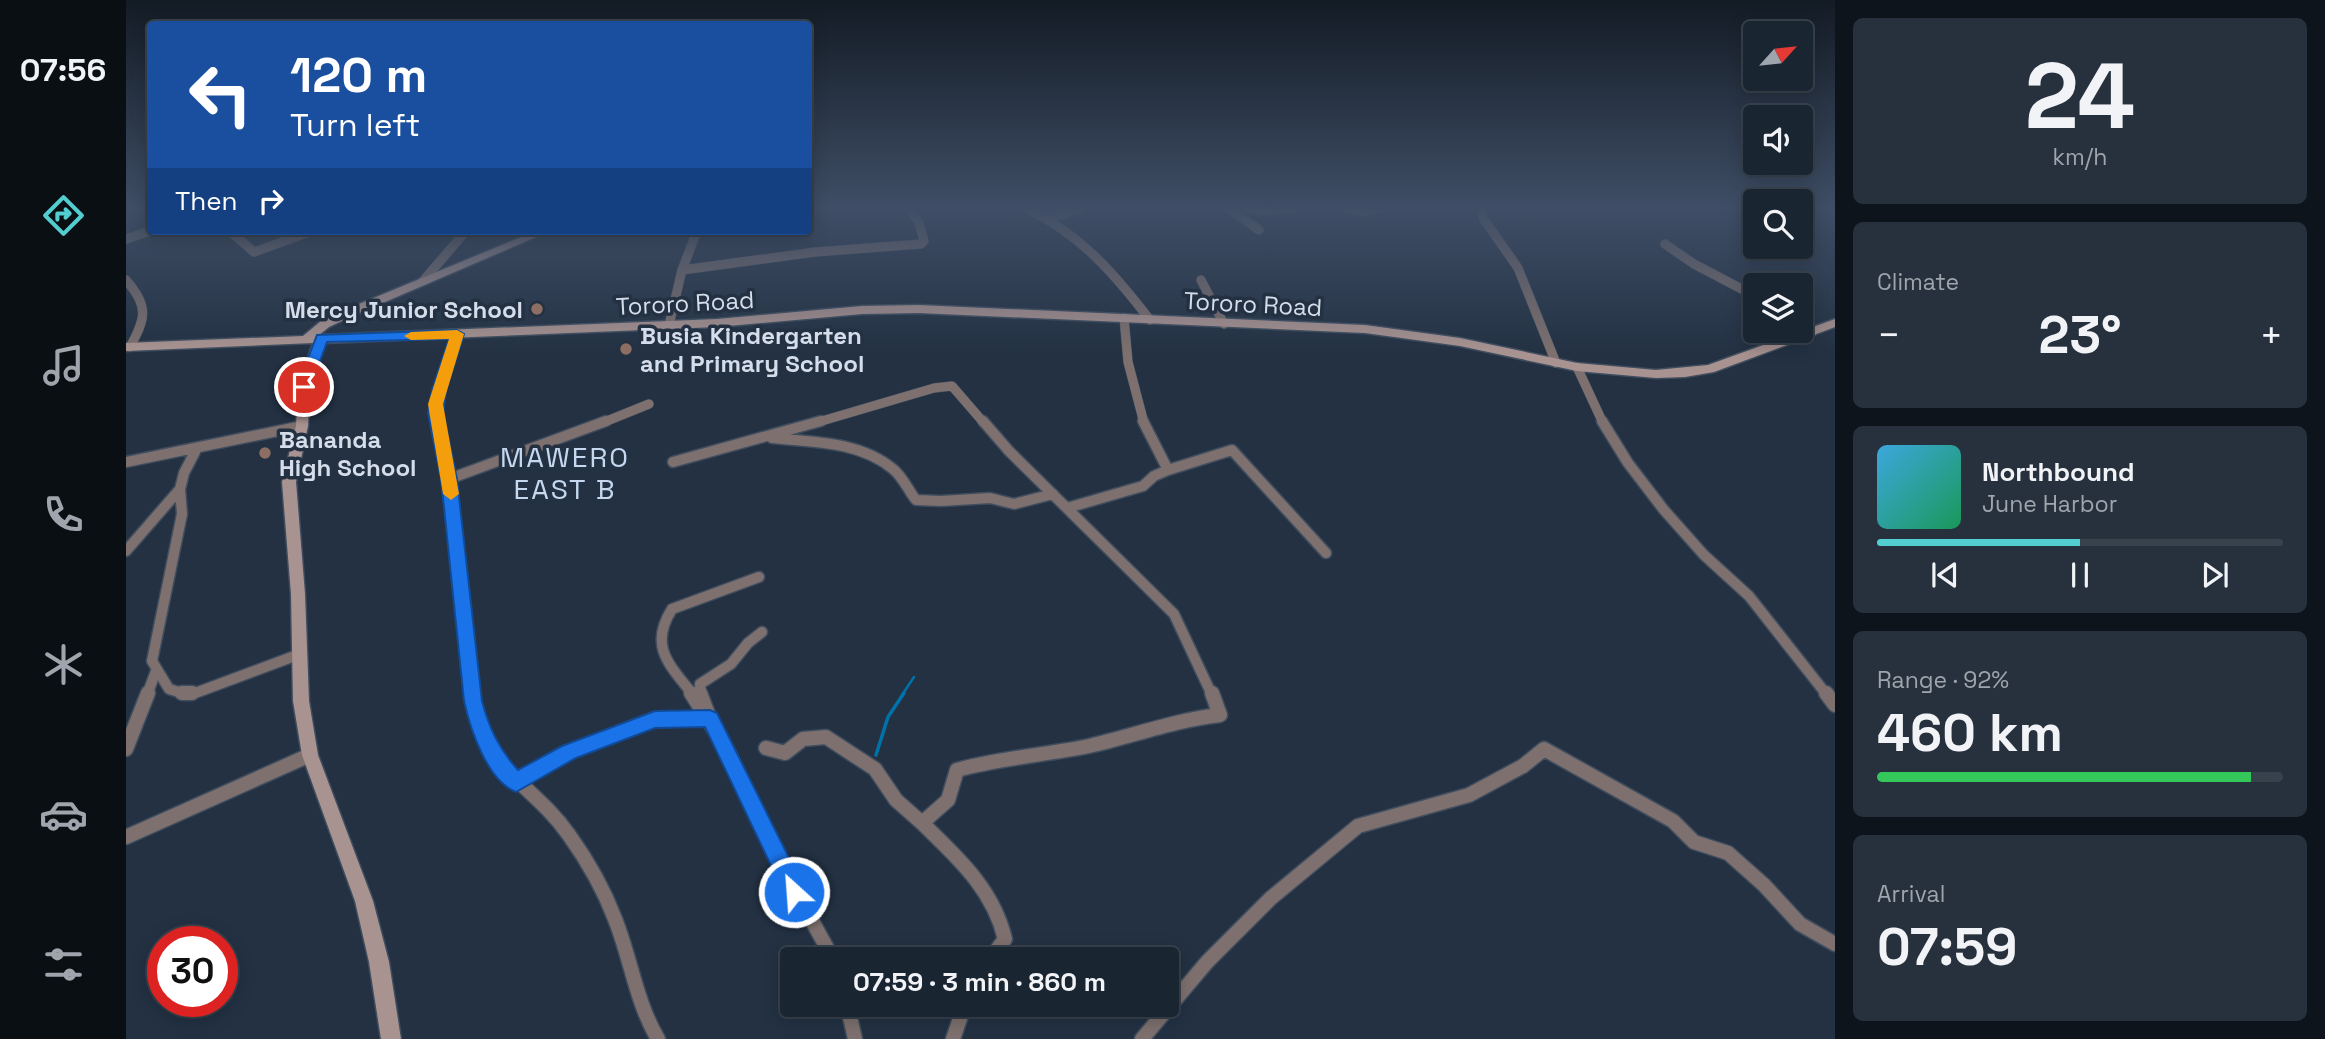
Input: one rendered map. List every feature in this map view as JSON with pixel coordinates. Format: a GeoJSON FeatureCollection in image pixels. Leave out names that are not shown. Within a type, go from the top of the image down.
{"type":"FeatureCollection","features":[{"type":"Feature","properties":{"kind":"main road"},"geometry":{"type":"LineString","coordinates":[[391,1039],[379,962],[364,901],[310,755],[301,702],[288,494],[302,426],[304,387],[314,338],[333,320],[483,256]]}},
{"type":"Feature","properties":{"kind":"main road","name":"Tororo Road"},"geometry":{"type":"LineString","coordinates":[[128,347],[669,324],[907,309],[1392,331],[1474,344],[1577,367],[1632,373],[1685,373],[1710,369],[1782,343]]}},
{"type":"Feature","properties":{"kind":"main road","name":"Tororo Road"},"geometry":{"type":"LineString","coordinates":[[1813,332],[1835,323]]}},
{"type":"Feature","properties":{"kind":"street"},"geometry":{"type":"LineString","coordinates":[[423,281],[444,256]]}},
{"type":"Feature","properties":{"kind":"street"},"geometry":{"type":"LineString","coordinates":[[669,324],[687,256]]}},
{"type":"Feature","properties":{"kind":"street"},"geometry":{"type":"LineString","coordinates":[[682,270],[782,256]]}},
{"type":"Feature","properties":{"kind":"street"},"geometry":{"type":"LineString","coordinates":[[1098,256],[1150,320]]}},
{"type":"Feature","properties":{"kind":"street"},"geometry":{"type":"LineString","coordinates":[[1510,256],[1518,268],[1556,363]]}},
{"type":"Feature","properties":{"kind":"street"},"geometry":{"type":"LineString","coordinates":[[1686,256],[1694,264],[1743,290]]}},
{"type":"Feature","properties":{"kind":"street"},"geometry":{"type":"LineString","coordinates":[[126,280],[144,305],[141,327],[128,347]]}},
{"type":"Feature","properties":{"kind":"street"},"geometry":{"type":"LineString","coordinates":[[1201,280],[1224,324]]}},
{"type":"Feature","properties":{"kind":"street"},"geometry":{"type":"LineString","coordinates":[[1124,318],[1124,338],[1136,393],[1149,436],[1168,470]]}},
{"type":"Feature","properties":{"kind":"street"},"geometry":{"type":"LineString","coordinates":[[457,334],[436,404],[449,479],[473,701],[478,722],[495,759],[568,833],[592,872],[615,919],[645,1017],[658,1039]]}},
{"type":"Feature","properties":{"kind":"street"},"geometry":{"type":"LineString","coordinates":[[1577,367],[1585,389],[1603,420],[1668,514],[1696,548],[1749,596],[1835,705]]}},
{"type":"Feature","properties":{"kind":"street"},"geometry":{"type":"LineString","coordinates":[[673,462],[934,388],[952,386],[1009,452],[1174,614],[1207,681],[1220,715],[1191,717],[1091,746],[988,760],[957,770],[948,800],[922,823]]}},
{"type":"Feature","properties":{"kind":"street"},"geometry":{"type":"LineString","coordinates":[[449,479],[531,451],[649,404]]}},
{"type":"Feature","properties":{"kind":"street"},"geometry":{"type":"LineString","coordinates":[[126,462],[302,426]]}},
{"type":"Feature","properties":{"kind":"street"},"geometry":{"type":"LineString","coordinates":[[765,437],[842,446],[861,451],[894,470],[910,494],[916,500],[924,502],[956,501],[978,496],[1000,497],[1014,504],[1053,494]]}},
{"type":"Feature","properties":{"kind":"street"},"geometry":{"type":"LineString","coordinates":[[197,448],[184,473],[180,489],[182,514],[152,661],[156,671],[169,689],[191,693],[300,654]]}},
{"type":"Feature","properties":{"kind":"street"},"geometry":{"type":"LineString","coordinates":[[1067,508],[1143,486],[1154,476],[1168,470],[1232,450],[1326,553]]}},
{"type":"Feature","properties":{"kind":"street"},"geometry":{"type":"LineString","coordinates":[[126,551],[180,489]]}},
{"type":"Feature","properties":{"kind":"street"},"geometry":{"type":"LineString","coordinates":[[710,719],[680,676],[665,661],[660,644],[667,615],[672,609],[685,603],[759,577]]}},
{"type":"Feature","properties":{"kind":"street"},"geometry":{"type":"LineString","coordinates":[[762,632],[748,643],[731,664],[700,684],[699,690],[710,719],[794,892],[829,947]]}},
{"type":"Feature","properties":{"kind":"street"},"geometry":{"type":"LineString","coordinates":[[126,750],[156,671]]}},
{"type":"Feature","properties":{"kind":"street"},"geometry":{"type":"LineString","coordinates":[[516,782],[569,752],[655,719],[710,719]]}},
{"type":"Feature","properties":{"kind":"street"},"geometry":{"type":"LineString","coordinates":[[766,748],[785,754],[803,739],[826,737],[875,769],[895,800],[981,881],[1002,921],[1005,939],[999,947]]}},
{"type":"Feature","properties":{"kind":"street"},"geometry":{"type":"LineString","coordinates":[[1143,1039],[1200,970],[1271,898],[1358,826],[1469,795],[1513,773],[1544,749],[1673,821],[1694,842],[1728,853],[1764,885],[1800,924],[1835,944]]}},
{"type":"Feature","properties":{"kind":"street"},"geometry":{"type":"LineString","coordinates":[[126,837],[310,755]]}},
{"type":"Feature","properties":{"kind":"street"},"geometry":{"type":"LineString","coordinates":[[850,1017],[855,1039]]}},
{"type":"Feature","properties":{"kind":"street"},"geometry":{"type":"LineString","coordinates":[[953,1039],[961,1017]]}},
{"type":"Feature","properties":{"kind":"waterway"},"geometry":{"type":"LineString","coordinates":[[902,695],[914,677]]}},
{"type":"Feature","properties":{"kind":"waterway"},"geometry":{"type":"LineString","coordinates":[[876,755],[888,717],[904,693]]}},
{"type":"Feature","properties":{"kind":"slow traffic"},"geometry":{"type":"LineString","coordinates":[[411,336],[457,334],[445,368],[435,413],[451,494]]}},
{"type":"Feature","properties":{"kind":"place","name":"Mercy Junior School"},"geometry":{"type":"Point","coordinates":[537,309]}},
{"type":"Feature","properties":{"kind":"place","name":"Busia Kindergarten and Primary School"},"geometry":{"type":"Point","coordinates":[626,349]}},
{"type":"Feature","properties":{"kind":"place","name":"Bananda High School"},"geometry":{"type":"Point","coordinates":[265,453]}},
{"type":"Feature","properties":{"kind":"district","name":"MAWERO EAST B"},"geometry":{"type":"Point","coordinates":[565,473]}},
{"type":"Feature","properties":{"kind":"route"},"geometry":{"type":"LineString","coordinates":[[304,387],[321,338],[457,334],[445,368],[435,413],[449,479],[473,701],[478,722],[495,759],[516,782],[569,752],[596,744],[623,730],[655,719],[710,719],[794,892]]}}]}
